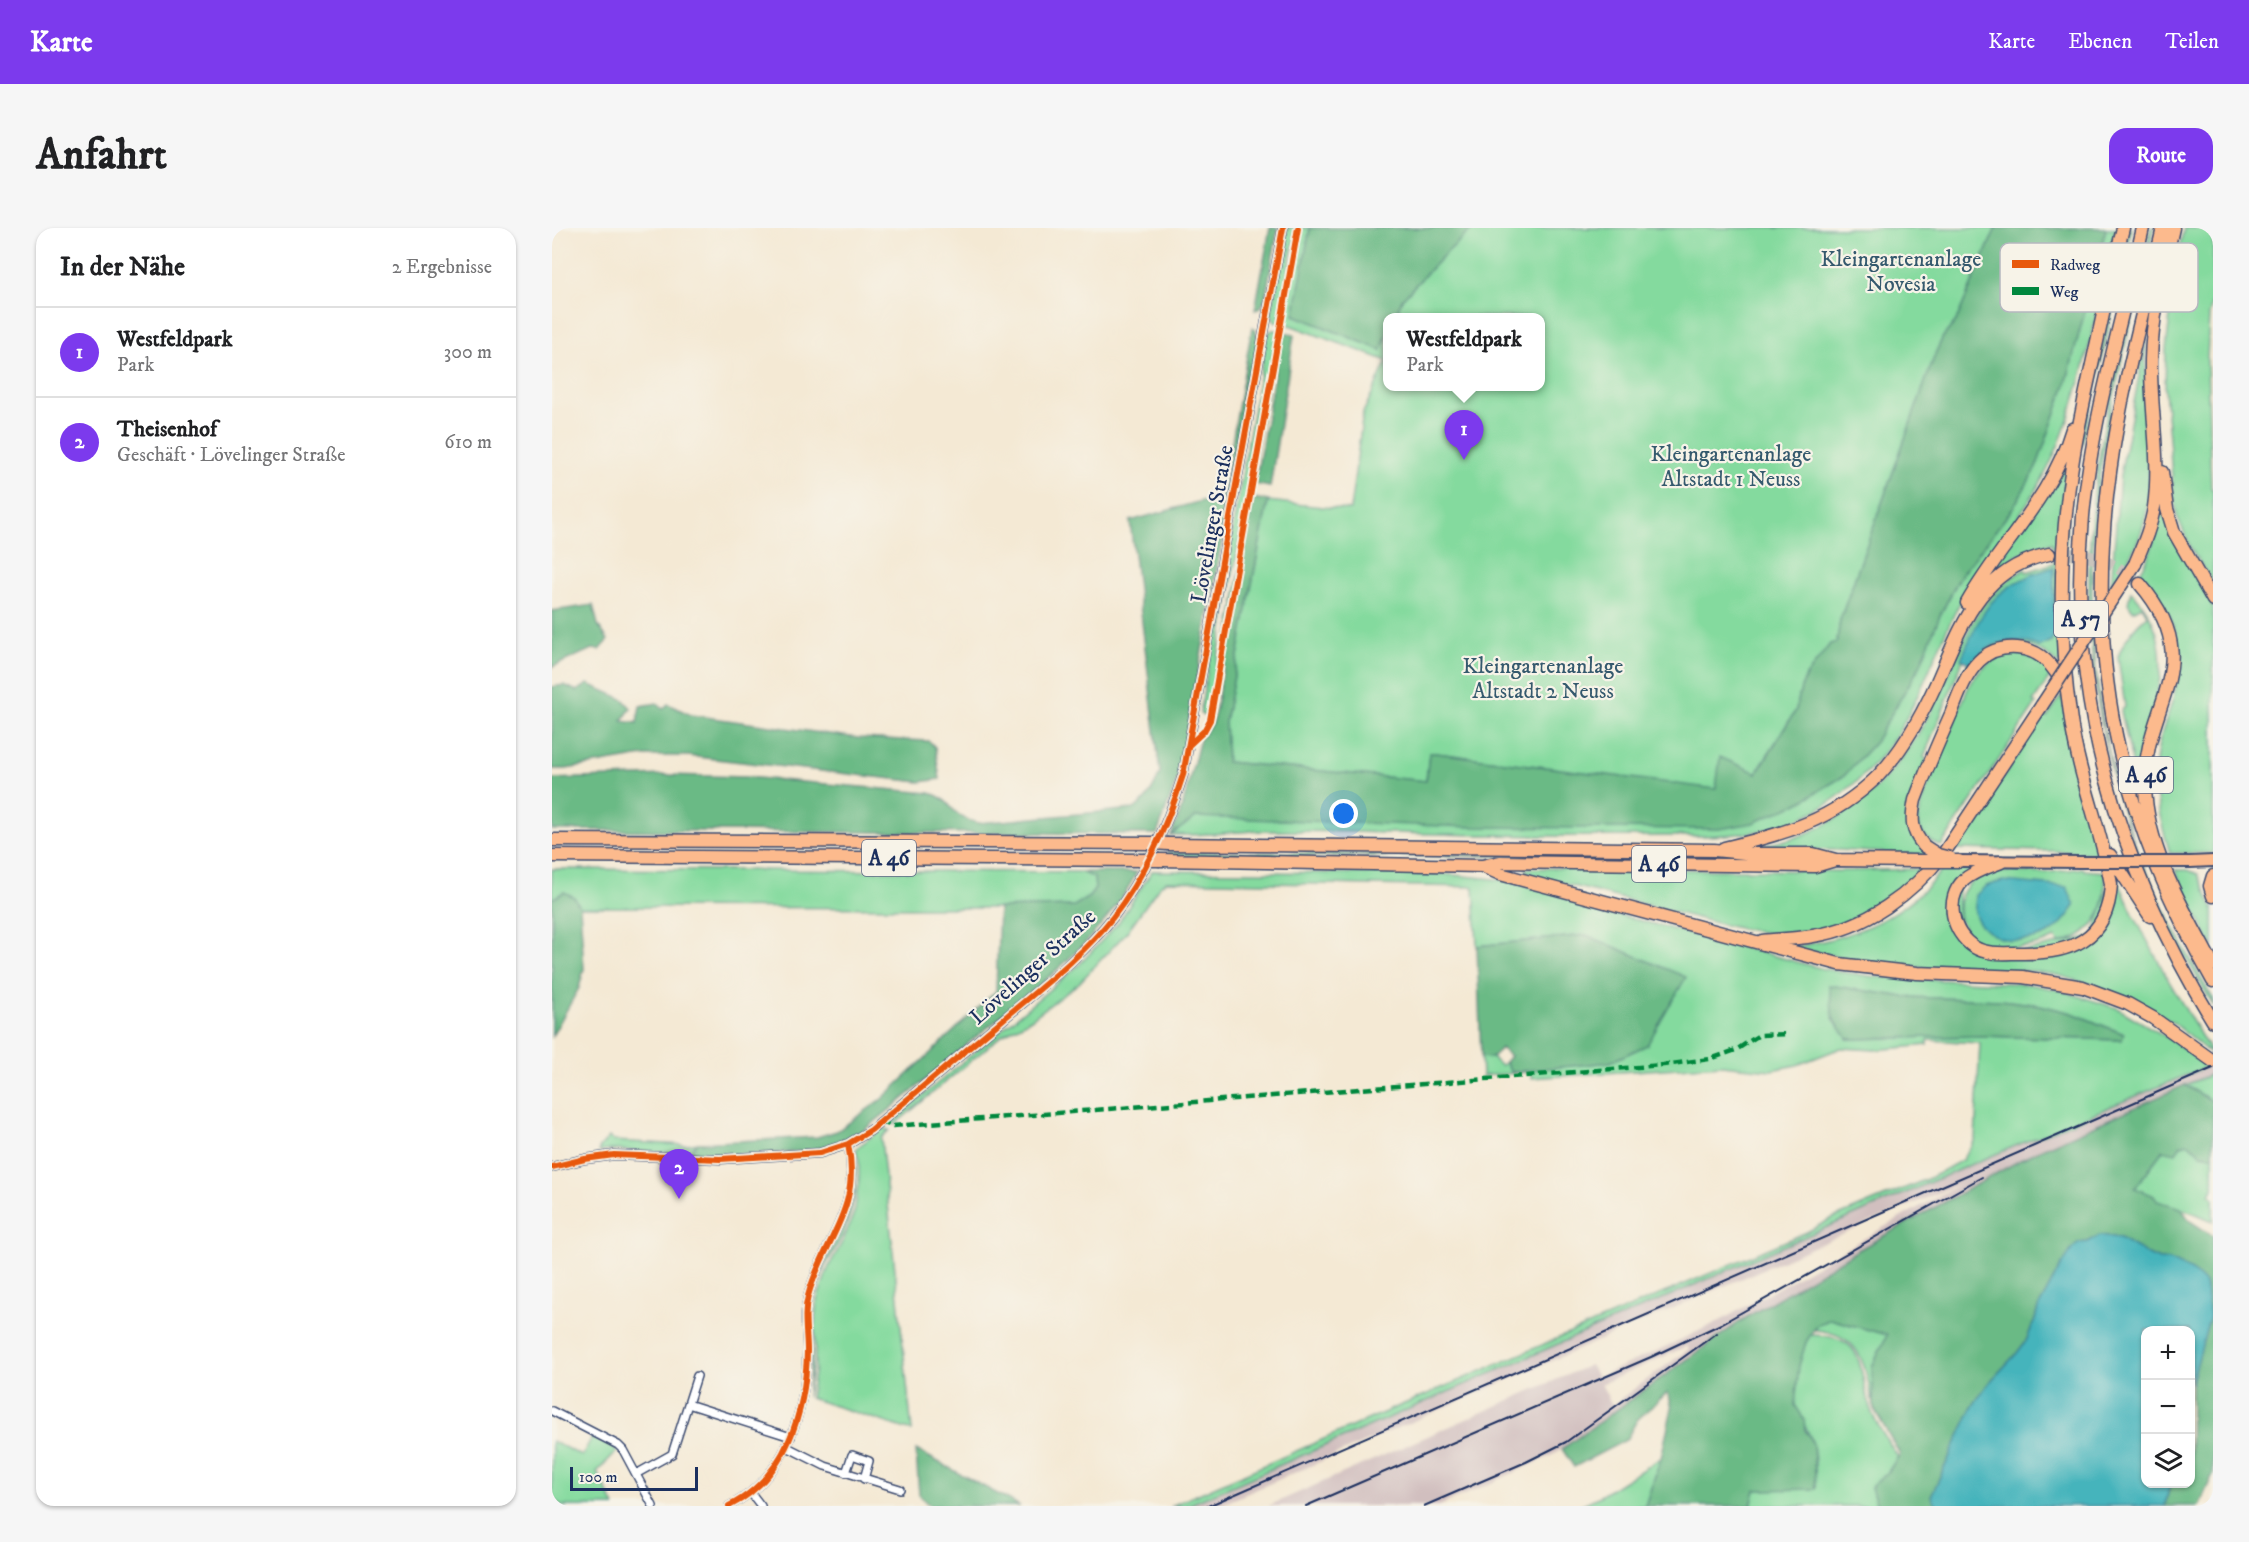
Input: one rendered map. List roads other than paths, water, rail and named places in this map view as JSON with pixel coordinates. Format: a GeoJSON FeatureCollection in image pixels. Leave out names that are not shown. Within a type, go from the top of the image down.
{"type":"FeatureCollection","features":[{"type":"Feature","properties":{"kind":"highway"},"geometry":{"type":"LineString","coordinates":[[2119,243],[2123,228]]}},
{"type":"Feature","properties":{"kind":"highway","name":"A 57"},"geometry":{"type":"LineString","coordinates":[[2139,243],[2143,228]]}},
{"type":"Feature","properties":{"kind":"highway","name":"A 57"},"geometry":{"type":"LineString","coordinates":[[2160,243],[2163,228]]}},
{"type":"Feature","properties":{"kind":"highway"},"geometry":{"type":"LineString","coordinates":[[2169,243],[2173,228]]}},
{"type":"Feature","properties":{"kind":"highway"},"geometry":{"type":"LineString","coordinates":[[1962,624],[1964,609],[1977,586],[2026,520],[2060,461],[2076,412],[2102,312]]}},
{"type":"Feature","properties":{"kind":"highway"},"geometry":{"type":"LineString","coordinates":[[2001,861],[1964,880],[1956,891],[1953,917],[1965,940],[1976,948],[1989,952],[2034,954],[2060,951],[2084,941],[2101,922],[2110,899],[2111,884],[2079,764],[2067,690],[2062,589],[2067,497],[2103,312]]}},
{"type":"Feature","properties":{"kind":"highway","name":"A 57"},"geometry":{"type":"LineString","coordinates":[[2123,312],[2099,415],[2083,516],[2080,614],[2086,676],[2104,771],[2134,868],[2162,930],[2213,1021]]}},
{"type":"Feature","properties":{"kind":"highway","name":"A 57"},"geometry":{"type":"LineString","coordinates":[[2143,312],[2121,408],[2110,470],[2104,529],[2101,615],[2111,707],[2121,760],[2138,819],[2156,868],[2174,907],[2213,981]]}},
{"type":"Feature","properties":{"kind":"highway"},"geometry":{"type":"LineString","coordinates":[[1758,941],[1815,936],[1844,928],[1867,918],[1911,890],[1931,871],[2135,564],[2147,536],[2154,506],[2156,468],[2151,402],[2151,359],[2155,312]]}},
{"type":"Feature","properties":{"kind":"highway"},"geometry":{"type":"LineString","coordinates":[[2158,312],[2158,400],[2163,487],[2167,508],[2174,532],[2213,600]]}},
{"type":"Feature","properties":{"kind":"highway","name":"A 46"},"geometry":{"type":"LineString","coordinates":[[552,840],[1152,843],[1714,850],[1801,827],[1821,818],[1861,790],[1894,756],[1914,726],[1935,687],[1962,624],[1975,603],[2002,574],[2022,562],[2049,554]]}},
{"type":"Feature","properties":{"kind":"highway","name":"A 46"},"geometry":{"type":"LineString","coordinates":[[2140,584],[2152,599],[2167,628],[2172,661],[2171,676],[2152,734],[2146,762],[2147,808],[2157,847],[2168,873],[2213,964]]}},
{"type":"Feature","properties":{"kind":"highway"},"geometry":{"type":"LineString","coordinates":[[1959,861],[1938,855],[1924,846],[1912,829],[1912,814],[1915,800],[1964,684],[1978,662],[1991,652],[2001,648],[2023,648],[2045,658],[2054,667],[2067,690]]}},
{"type":"Feature","properties":{"kind":"highway"},"geometry":{"type":"LineString","coordinates":[[2099,836],[2143,908],[2162,930]]}},
{"type":"Feature","properties":{"kind":"highway"},"geometry":{"type":"LineString","coordinates":[[1714,850],[1755,854],[1813,854],[1836,860]]}},
{"type":"Feature","properties":{"kind":"highway","name":"A 46"},"geometry":{"type":"LineString","coordinates":[[552,856],[1160,860],[1482,866],[1500,862],[1815,866],[1836,860],[1959,861]]}},
{"type":"Feature","properties":{"kind":"highway"},"geometry":{"type":"LineString","coordinates":[[1482,866],[1500,874],[1758,941],[1804,956],[1878,970],[2023,977],[2083,987],[2120,1001],[2153,1018],[2213,1061]]}},
{"type":"Feature","properties":{"kind":"highway"},"geometry":{"type":"LineString","coordinates":[[2213,876],[2210,886],[2213,896]]}},
{"type":"Feature","properties":{"kind":"highway"},"geometry":{"type":"LineString","coordinates":[[2200,1053],[2213,1068]]}},
{"type":"Feature","properties":{"kind":"main road","name":"A 46"},"geometry":{"type":"LineString","coordinates":[[1959,861],[2001,861]]}},
{"type":"Feature","properties":{"kind":"main road"},"geometry":{"type":"LineString","coordinates":[[2001,861],[2213,861]]}},
{"type":"Feature","properties":{"kind":"street","name":"Lövelinger Straße"},"geometry":{"type":"LineString","coordinates":[[552,1167],[598,1156],[740,1158],[820,1153],[848,1144],[871,1130],[1076,957],[1125,900],[1162,833],[1183,775],[1283,228]]}},
{"type":"Feature","properties":{"kind":"street"},"geometry":{"type":"LineString","coordinates":[[729,1506],[751,1493],[772,1472],[791,1437],[804,1385],[807,1300],[820,1264],[841,1223],[848,1201],[850,1176],[848,1144]]}},
{"type":"Feature","properties":{"kind":"street"},"geometry":{"type":"LineString","coordinates":[[636,1474],[672,1454],[697,1376]]}},
{"type":"Feature","properties":{"kind":"street"},"geometry":{"type":"LineString","coordinates":[[688,1404],[791,1437]]}},
{"type":"Feature","properties":{"kind":"street"},"geometry":{"type":"LineString","coordinates":[[552,1412],[618,1444],[652,1506]]}},
{"type":"Feature","properties":{"kind":"street"},"geometry":{"type":"LineString","coordinates":[[787,1447],[811,1460],[900,1489]]}},
{"type":"Feature","properties":{"kind":"street"},"geometry":{"type":"LineString","coordinates":[[846,1473],[852,1455],[869,1461],[864,1479]]}},
{"type":"Feature","properties":{"kind":"street"},"geometry":{"type":"LineString","coordinates":[[751,1493],[762,1506]]}},
{"type":"Feature","properties":{"kind":"water"},"geometry":{"type":"Polygon","coordinates":[[[2054,567],[2054,635],[2052,641],[2039,647],[2020,641],[2011,641],[1985,650],[1970,663],[1961,659],[1977,624],[1994,599],[2018,582],[2054,567]]]}},
{"type":"Feature","properties":{"kind":"water"},"geometry":{"type":"Polygon","coordinates":[[[2003,881],[2067,887],[2075,906],[2059,926],[2043,936],[2021,940],[1998,937],[1988,932],[1980,924],[1975,914],[1976,895],[1986,886],[2003,881]]]}},
{"type":"Feature","properties":{"kind":"water"},"geometry":{"type":"Polygon","coordinates":[[[2100,1235],[2120,1238],[2150,1256],[2160,1260],[2169,1260],[2192,1271],[2205,1283],[2210,1316],[2195,1370],[2195,1326],[2141,1326],[2141,1488],[2169,1488],[2165,1506],[1940,1506],[1931,1496],[1974,1404],[1987,1385],[2026,1341],[2038,1308],[2072,1249],[2079,1243],[2088,1242],[2100,1235]]]}},
{"type":"Feature","properties":{"kind":"tunnel"},"geometry":{"type":"LineString","coordinates":[[2049,554],[2075,554],[2098,559],[2109,563],[2140,584]]}},
{"type":"Feature","properties":{"kind":"railway"},"geometry":{"type":"LineString","coordinates":[[1208,1506],[2213,1068]]}},
{"type":"Feature","properties":{"kind":"railway"},"geometry":{"type":"LineString","coordinates":[[1306,1506],[1651,1357],[1721,1324],[1982,1177]]}},
{"type":"Feature","properties":{"kind":"railway"},"geometry":{"type":"LineString","coordinates":[[1424,1506],[1566,1442],[1717,1333]]}},
{"type":"Feature","properties":{"kind":"place","name":"Westfeldpark"},"geometry":{"type":"Point","coordinates":[1464,460]}},
{"type":"Feature","properties":{"kind":"place","name":"Theisenhof"},"geometry":{"type":"Point","coordinates":[679,1199]}},
{"type":"Feature","properties":{"kind":"park label","name":"Kleingartenanlage Novesia"},"geometry":{"type":"Point","coordinates":[1901,270]}},
{"type":"Feature","properties":{"kind":"park label","name":"Kleingartenanlage Altstadt 1 Neuss"},"geometry":{"type":"Point","coordinates":[1731,466]}},
{"type":"Feature","properties":{"kind":"park label","name":"Kleingartenanlage Altstadt 2 Neuss"},"geometry":{"type":"Point","coordinates":[1543,678]}}]}
